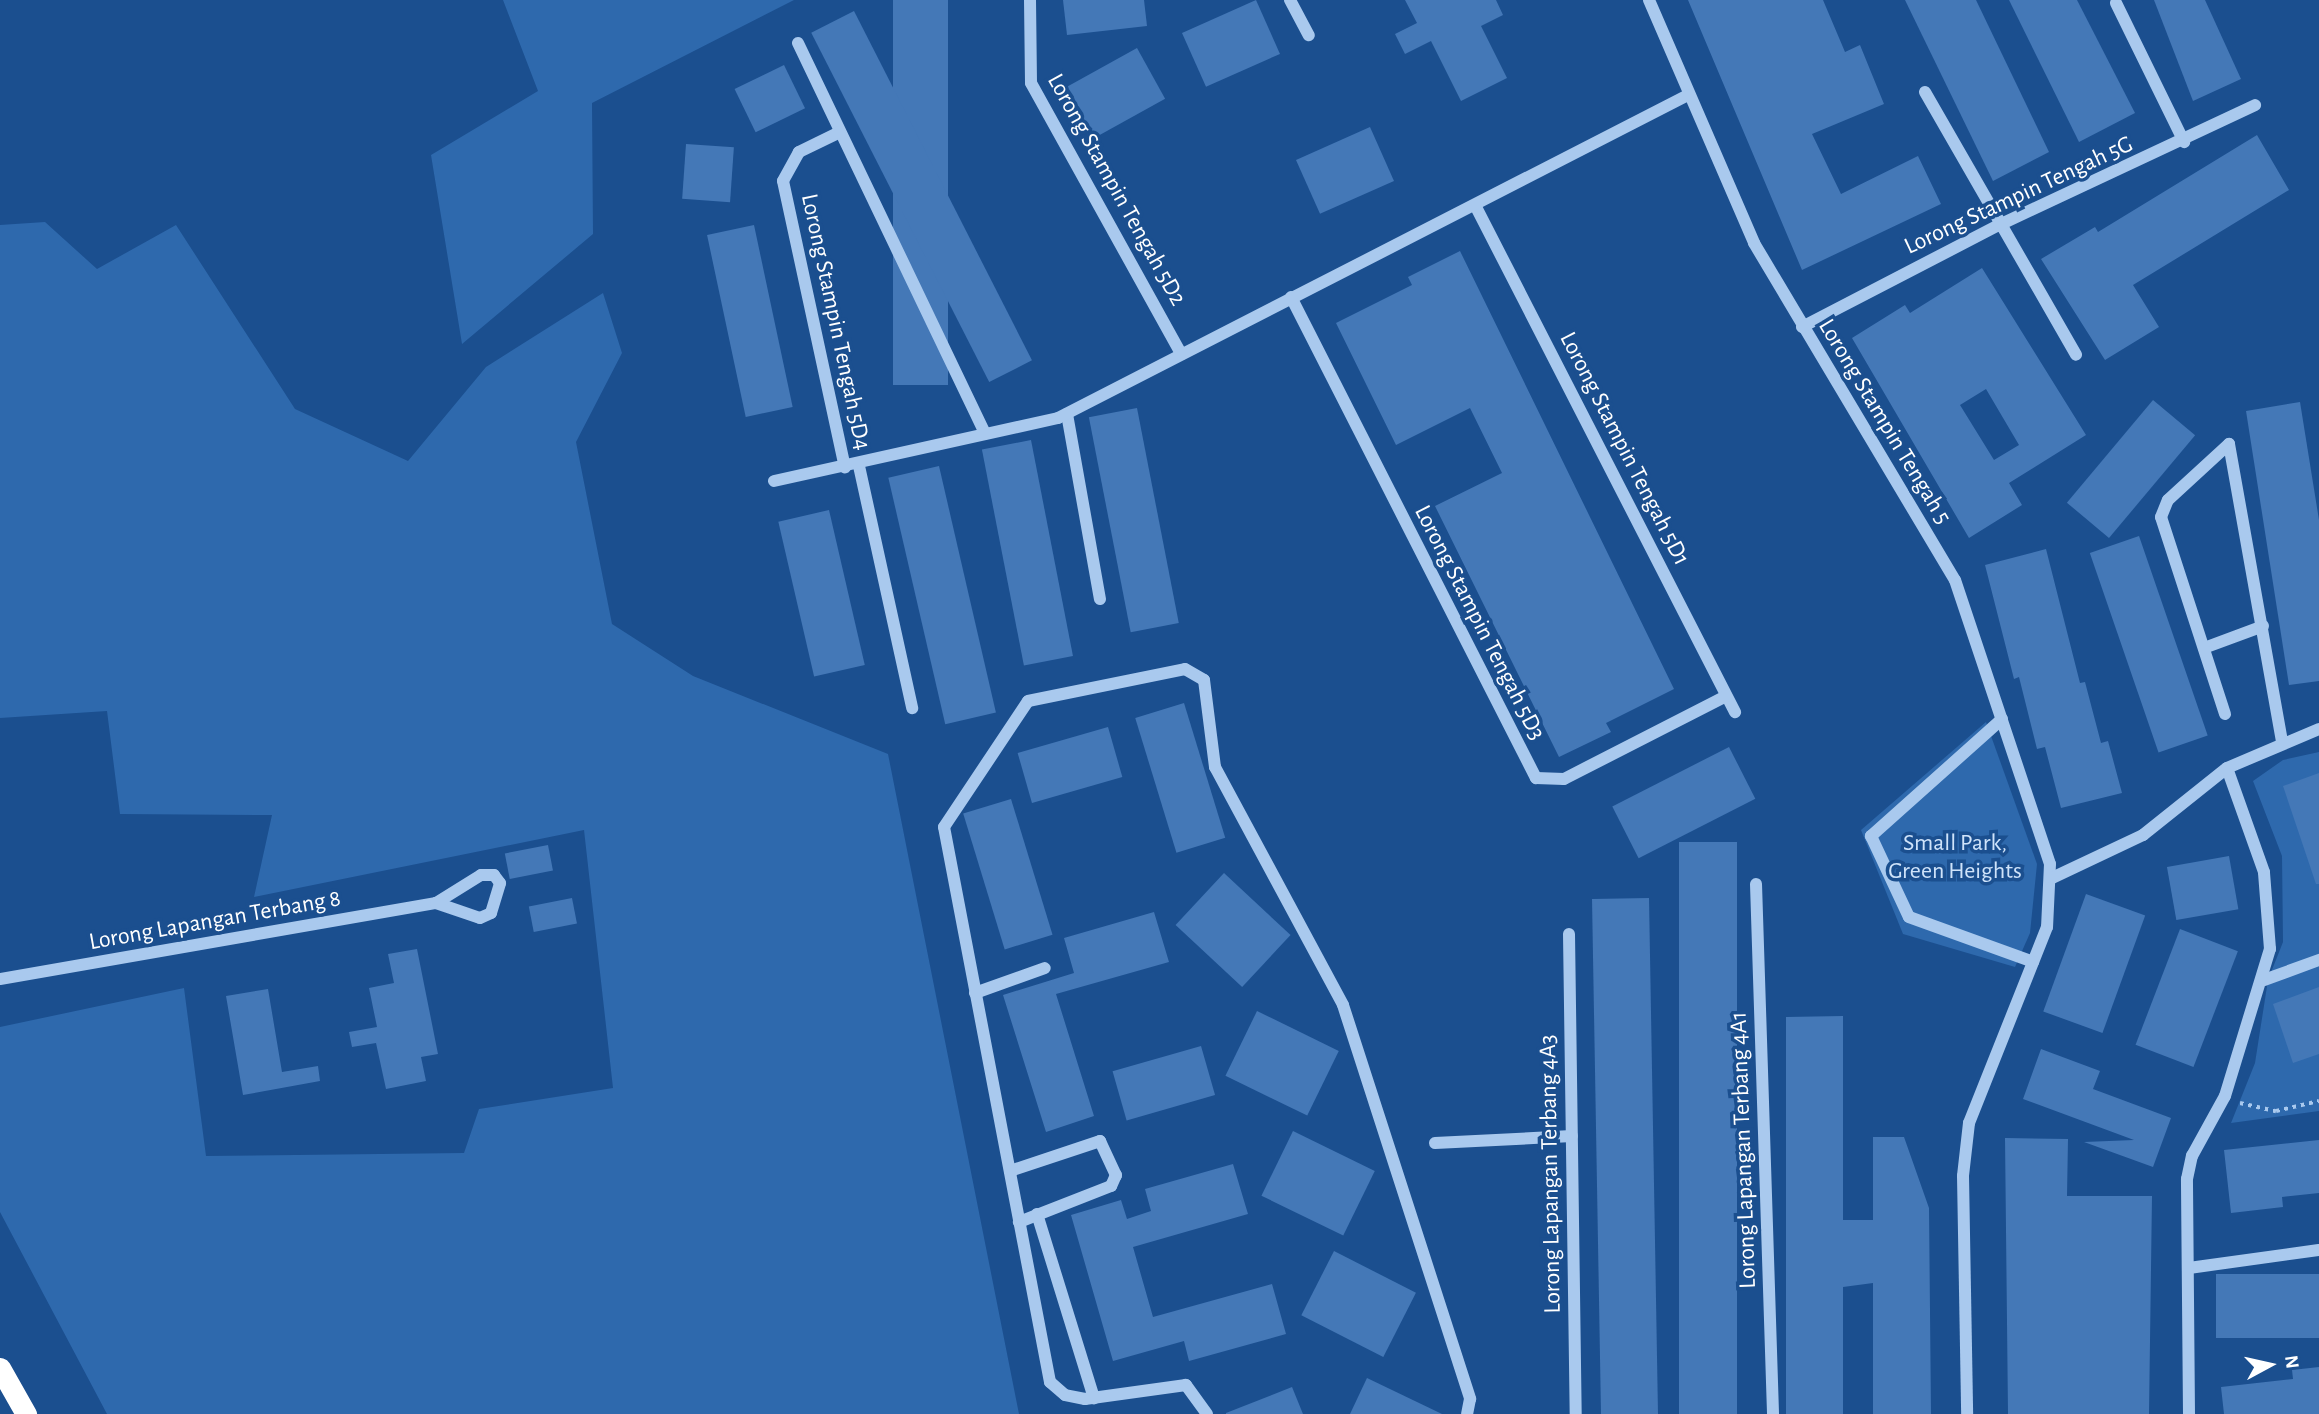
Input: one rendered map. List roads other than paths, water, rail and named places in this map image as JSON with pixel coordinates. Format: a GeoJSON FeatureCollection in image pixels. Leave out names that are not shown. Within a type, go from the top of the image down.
{"type":"FeatureCollection","features":[{"type":"Feature","properties":{"kind":"highway"},"geometry":{"type":"LineString","coordinates":[[0,1368],[26,1414]]}},
{"type":"Feature","properties":{"kind":"street","name":"Lorong Stampin Tengah 5D2"},"geometry":{"type":"LineString","coordinates":[[1030,0],[1031,83],[1181,354]]}},
{"type":"Feature","properties":{"kind":"street"},"geometry":{"type":"LineString","coordinates":[[1290,0],[1309,35]]}},
{"type":"Feature","properties":{"kind":"street","name":"Lorong Stampin Tengah 5"},"geometry":{"type":"LineString","coordinates":[[1648,0],[1754,243],[1955,580],[2052,878]]}},
{"type":"Feature","properties":{"kind":"street"},"geometry":{"type":"LineString","coordinates":[[2116,3],[2184,142]]}},
{"type":"Feature","properties":{"kind":"street"},"geometry":{"type":"LineString","coordinates":[[798,43],[985,434]]}},
{"type":"Feature","properties":{"kind":"street"},"geometry":{"type":"LineString","coordinates":[[1925,92],[1997,226],[2076,355]]}},
{"type":"Feature","properties":{"kind":"street"},"geometry":{"type":"LineString","coordinates":[[774,481],[859,466],[1066,414],[1688,95]]}},
{"type":"Feature","properties":{"kind":"street","name":"Lorong Stampin Tengah 5G"},"geometry":{"type":"LineString","coordinates":[[1802,327],[1997,226],[2184,142],[2255,105]]}},
{"type":"Feature","properties":{"kind":"street","name":"Lorong Stampin Tengah 5D4"},"geometry":{"type":"LineString","coordinates":[[840,132],[799,152],[783,181],[845,467]]}},
{"type":"Feature","properties":{"kind":"street","name":"Lorong Stampin Tengah 5D1"},"geometry":{"type":"LineString","coordinates":[[1475,205],[1735,712]]}},
{"type":"Feature","properties":{"kind":"street","name":"Lorong Stampin Tengah 5D3"},"geometry":{"type":"LineString","coordinates":[[1291,297],[1536,778],[1564,779],[1726,696]]}},
{"type":"Feature","properties":{"kind":"street"},"geometry":{"type":"LineString","coordinates":[[1066,414],[1100,599]]}},
{"type":"Feature","properties":{"kind":"street"},"geometry":{"type":"LineString","coordinates":[[2225,713],[2162,507],[2223,444],[2233,446],[2282,741]]}},
{"type":"Feature","properties":{"kind":"street"},"geometry":{"type":"LineString","coordinates":[[859,466],[912,709]]}},
{"type":"Feature","properties":{"kind":"street"},"geometry":{"type":"LineString","coordinates":[[2204,648],[2263,626]]}},
{"type":"Feature","properties":{"kind":"street"},"geometry":{"type":"LineString","coordinates":[[1207,1414],[1186,1385],[1094,1398],[1065,1395],[1050,1382],[944,827],[1019,709],[1037,697],[1197,670],[1204,680],[1215,767],[1343,1005],[1470,1399],[1467,1414]]}},
{"type":"Feature","properties":{"kind":"street"},"geometry":{"type":"LineString","coordinates":[[2002,719],[1871,836],[1909,917],[2033,962]]}},
{"type":"Feature","properties":{"kind":"street"},"geometry":{"type":"LineString","coordinates":[[1967,1414],[1963,1176],[1969,1123],[2047,927],[2052,878],[2143,835],[2227,768],[2282,741],[2319,729]]}},
{"type":"Feature","properties":{"kind":"street"},"geometry":{"type":"LineString","coordinates":[[2189,1414],[2187,1179],[2225,1096],[2264,980],[2271,918],[2264,872],[2227,768]]}},
{"type":"Feature","properties":{"kind":"street"},"geometry":{"type":"LineString","coordinates":[[481,875],[494,875],[500,883],[486,916],[436,903],[481,875]]}},
{"type":"Feature","properties":{"kind":"street","name":"Lorong Lapangan Terbang 4A1"},"geometry":{"type":"LineString","coordinates":[[1756,884],[1773,1414]]}},
{"type":"Feature","properties":{"kind":"street","name":"Lorong Lapangan Terbang 8"},"geometry":{"type":"LineString","coordinates":[[0,979],[436,903]]}},
{"type":"Feature","properties":{"kind":"street","name":"Lorong Lapangan Terbang 4A3"},"geometry":{"type":"LineString","coordinates":[[1569,934],[1576,1414]]}},
{"type":"Feature","properties":{"kind":"street"},"geometry":{"type":"LineString","coordinates":[[2264,980],[2319,960]]}},
{"type":"Feature","properties":{"kind":"street"},"geometry":{"type":"LineString","coordinates":[[975,993],[1045,968]]}},
{"type":"Feature","properties":{"kind":"street"},"geometry":{"type":"LineString","coordinates":[[1435,1143],[1572,1136]]}},
{"type":"Feature","properties":{"kind":"street"},"geometry":{"type":"LineString","coordinates":[[1010,1171],[1104,1143],[1114,1184],[1019,1222]]}},
{"type":"Feature","properties":{"kind":"street"},"geometry":{"type":"LineString","coordinates":[[1037,1214],[1094,1398]]}},
{"type":"Feature","properties":{"kind":"street"},"geometry":{"type":"LineString","coordinates":[[2189,1268],[2319,1250]]}},
{"type":"Feature","properties":{"kind":"park label","name":"Small Park, Green Heights"},"geometry":{"type":"Point","coordinates":[1955,858]}}]}
